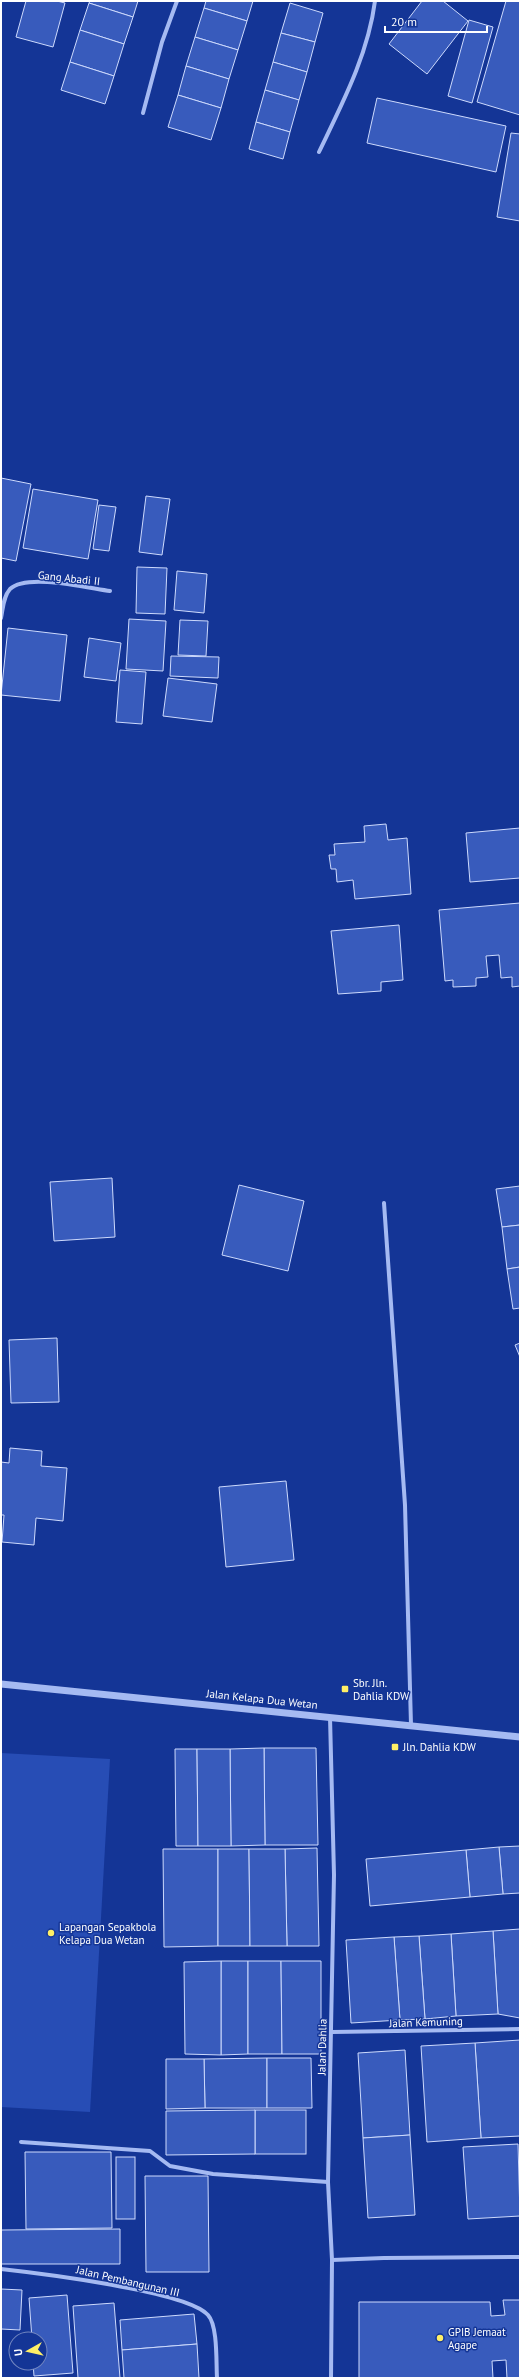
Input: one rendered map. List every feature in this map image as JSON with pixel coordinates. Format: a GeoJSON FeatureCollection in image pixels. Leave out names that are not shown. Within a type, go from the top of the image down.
{"type":"FeatureCollection","features":[{"type":"Feature","properties":{"kind":"street"},"geometry":{"type":"LineString","coordinates":[[143,113],[162,42],[177,1]]}},
{"type":"Feature","properties":{"kind":"street"},"geometry":{"type":"LineString","coordinates":[[319,152],[358,68],[373,17],[375,1]]}},
{"type":"Feature","properties":{"kind":"street","name":"Gang Abadi II"},"geometry":{"type":"LineString","coordinates":[[1,618],[4,602],[9,590],[16,585],[43,582],[110,591]]}},
{"type":"Feature","properties":{"kind":"street"},"geometry":{"type":"LineString","coordinates":[[384,1203],[405,1505],[411,1725]]}},
{"type":"Feature","properties":{"kind":"street","name":"Jalan Kelapa Dua Wetan"},"geometry":{"type":"LineString","coordinates":[[1,1684],[330,1716],[520,1737]]}},
{"type":"Feature","properties":{"kind":"street","name":"Jalan Dahlia"},"geometry":{"type":"LineString","coordinates":[[330,1716],[334,1875],[328,2182],[332,2260],[331,2378]]}},
{"type":"Feature","properties":{"kind":"street","name":"Jalan Kemuning"},"geometry":{"type":"LineString","coordinates":[[332,2032],[520,2029]]}},
{"type":"Feature","properties":{"kind":"street"},"geometry":{"type":"LineString","coordinates":[[21,2142],[150,2151],[170,2166],[214,2174],[328,2182]]}},
{"type":"Feature","properties":{"kind":"street"},"geometry":{"type":"LineString","coordinates":[[332,2260],[520,2257]]}},
{"type":"Feature","properties":{"kind":"street","name":"Jalan Pembangunan III"},"geometry":{"type":"LineString","coordinates":[[1,2269],[73,2278],[173,2299],[208,2314],[213,2327],[216,2378]]}},
{"type":"Feature","properties":{"kind":"shaded area","name":"Lapangan Sepakbola Kelapa Dua Wetan"},"geometry":{"type":"Polygon","coordinates":[[[1,1753],[110,1759],[90,2112],[1,2107],[1,1753]]]}},
{"type":"Feature","properties":{"kind":"building"},"geometry":{"type":"Polygon","coordinates":[[[26,1],[57,1],[65,3],[53,47],[16,37],[26,1]]]}},
{"type":"Feature","properties":{"kind":"building"},"geometry":{"type":"Polygon","coordinates":[[[90,1],[138,1],[133,17],[89,3],[90,1]]]}},
{"type":"Feature","properties":{"kind":"building"},"geometry":{"type":"Polygon","coordinates":[[[206,1],[253,1],[247,21],[204,8],[206,1]]]}},
{"type":"Feature","properties":{"kind":"building"},"geometry":{"type":"Polygon","coordinates":[[[422,1],[443,1],[468,21],[427,74],[389,44],[422,1]]]}},
{"type":"Feature","properties":{"kind":"building"},"geometry":{"type":"Polygon","coordinates":[[[506,1],[520,1],[520,115],[477,102],[506,1]]]}},
{"type":"Feature","properties":{"kind":"building"},"geometry":{"type":"Polygon","coordinates":[[[89,3],[133,17],[124,44],[80,30],[89,3]]]}},
{"type":"Feature","properties":{"kind":"building"},"geometry":{"type":"Polygon","coordinates":[[[290,3],[323,13],[315,42],[281,33],[290,3]]]}},
{"type":"Feature","properties":{"kind":"building"},"geometry":{"type":"Polygon","coordinates":[[[204,8],[247,21],[238,50],[195,37],[204,8]]]}},
{"type":"Feature","properties":{"kind":"building"},"geometry":{"type":"Polygon","coordinates":[[[469,20],[493,27],[472,103],[448,96],[469,20]]]}},
{"type":"Feature","properties":{"kind":"building"},"geometry":{"type":"Polygon","coordinates":[[[80,30],[124,44],[114,76],[70,62],[80,30]]]}},
{"type":"Feature","properties":{"kind":"building"},"geometry":{"type":"Polygon","coordinates":[[[281,33],[315,42],[307,72],[273,62],[281,33]]]}},
{"type":"Feature","properties":{"kind":"building"},"geometry":{"type":"Polygon","coordinates":[[[195,37],[238,50],[229,79],[186,66],[195,37]]]}},
{"type":"Feature","properties":{"kind":"building"},"geometry":{"type":"Polygon","coordinates":[[[70,62],[114,76],[105,104],[61,90],[70,62]]]}},
{"type":"Feature","properties":{"kind":"building"},"geometry":{"type":"Polygon","coordinates":[[[273,62],[307,72],[299,100],[265,90],[273,62]]]}},
{"type":"Feature","properties":{"kind":"building"},"geometry":{"type":"Polygon","coordinates":[[[186,66],[229,79],[221,108],[178,95],[186,66]]]}},
{"type":"Feature","properties":{"kind":"building"},"geometry":{"type":"Polygon","coordinates":[[[265,90],[299,100],[290,132],[256,122],[265,90]]]}},
{"type":"Feature","properties":{"kind":"building"},"geometry":{"type":"Polygon","coordinates":[[[178,95],[221,108],[211,140],[168,127],[178,95]]]}},
{"type":"Feature","properties":{"kind":"building"},"geometry":{"type":"Polygon","coordinates":[[[377,98],[506,126],[496,172],[367,143],[377,98]]]}},
{"type":"Feature","properties":{"kind":"building"},"geometry":{"type":"Polygon","coordinates":[[[256,122],[290,132],[283,159],[249,149],[256,122]]]}},
{"type":"Feature","properties":{"kind":"building"},"geometry":{"type":"Polygon","coordinates":[[[511,133],[520,134],[520,221],[497,217],[511,133]]]}},
{"type":"Feature","properties":{"kind":"building"},"geometry":{"type":"Polygon","coordinates":[[[1,478],[31,484],[16,561],[1,558],[1,478]]]}},
{"type":"Feature","properties":{"kind":"building"},"geometry":{"type":"Polygon","coordinates":[[[33,489],[98,500],[88,559],[23,548],[33,489]]]}},
{"type":"Feature","properties":{"kind":"building"},"geometry":{"type":"Polygon","coordinates":[[[146,496],[170,499],[162,555],[139,552],[146,496]]]}},
{"type":"Feature","properties":{"kind":"building"},"geometry":{"type":"Polygon","coordinates":[[[99,505],[116,507],[109,551],[93,549],[99,505]]]}},
{"type":"Feature","properties":{"kind":"building"},"geometry":{"type":"Polygon","coordinates":[[[137,567],[167,568],[165,614],[136,613],[137,567]]]}},
{"type":"Feature","properties":{"kind":"building"},"geometry":{"type":"Polygon","coordinates":[[[177,571],[207,574],[204,613],[174,610],[177,571]]]}},
{"type":"Feature","properties":{"kind":"building"},"geometry":{"type":"Polygon","coordinates":[[[129,619],[166,621],[163,671],[126,669],[129,619]]]}},
{"type":"Feature","properties":{"kind":"building"},"geometry":{"type":"Polygon","coordinates":[[[180,620],[208,621],[206,656],[178,655],[180,620]]]}},
{"type":"Feature","properties":{"kind":"building"},"geometry":{"type":"Polygon","coordinates":[[[8,628],[67,635],[60,701],[1,695],[8,628]]]}},
{"type":"Feature","properties":{"kind":"building"},"geometry":{"type":"Polygon","coordinates":[[[89,638],[121,643],[116,681],[84,677],[89,638]]]}},
{"type":"Feature","properties":{"kind":"building"},"geometry":{"type":"Polygon","coordinates":[[[171,656],[219,657],[218,678],[170,676],[171,656]]]}},
{"type":"Feature","properties":{"kind":"building"},"geometry":{"type":"Polygon","coordinates":[[[120,670],[146,672],[142,724],[116,722],[120,670]]]}},
{"type":"Feature","properties":{"kind":"building"},"geometry":{"type":"Polygon","coordinates":[[[168,678],[217,684],[212,722],[163,716],[168,678]]]}},
{"type":"Feature","properties":{"kind":"building"},"geometry":{"type":"Polygon","coordinates":[[[386,824],[388,840],[407,838],[411,894],[355,899],[353,880],[337,882],[336,869],[331,869],[329,855],[335,855],[334,844],[365,842],[364,826],[386,824]]]}},
{"type":"Feature","properties":{"kind":"building"},"geometry":{"type":"Polygon","coordinates":[[[520,828],[520,878],[470,882],[466,833],[520,828]]]}},
{"type":"Feature","properties":{"kind":"building"},"geometry":{"type":"Polygon","coordinates":[[[520,903],[520,986],[512,987],[512,977],[501,978],[499,955],[486,956],[488,977],[476,978],[476,986],[453,987],[453,980],[445,981],[439,910],[520,903]]]}},
{"type":"Feature","properties":{"kind":"building"},"geometry":{"type":"Polygon","coordinates":[[[399,925],[403,980],[381,982],[381,991],[338,994],[331,931],[399,925]]]}},
{"type":"Feature","properties":{"kind":"building"},"geometry":{"type":"Polygon","coordinates":[[[112,1178],[115,1237],[54,1241],[50,1182],[112,1178]]]}},
{"type":"Feature","properties":{"kind":"building"},"geometry":{"type":"Polygon","coordinates":[[[239,1185],[304,1201],[288,1271],[222,1255],[239,1185]]]}},
{"type":"Feature","properties":{"kind":"building"},"geometry":{"type":"Polygon","coordinates":[[[520,1186],[520,1225],[502,1227],[496,1189],[520,1186]]]}},
{"type":"Feature","properties":{"kind":"building"},"geometry":{"type":"Polygon","coordinates":[[[520,1225],[520,1267],[507,1269],[502,1227],[520,1225]]]}},
{"type":"Feature","properties":{"kind":"building"},"geometry":{"type":"Polygon","coordinates":[[[520,1267],[520,1308],[513,1309],[507,1269],[520,1267]]]}},
{"type":"Feature","properties":{"kind":"building"},"geometry":{"type":"Polygon","coordinates":[[[57,1338],[59,1402],[11,1403],[9,1340],[57,1338]]]}},
{"type":"Feature","properties":{"kind":"building"},"geometry":{"type":"Polygon","coordinates":[[[520,1343],[520,1357],[515,1345],[520,1343]]]}},
{"type":"Feature","properties":{"kind":"building"},"geometry":{"type":"Polygon","coordinates":[[[10,1448],[42,1451],[41,1466],[67,1468],[63,1521],[36,1518],[34,1545],[2,1542],[4,1515],[1,1515],[1,1462],[9,1463],[10,1448]]]}},
{"type":"Feature","properties":{"kind":"building"},"geometry":{"type":"Polygon","coordinates":[[[286,1481],[294,1560],[226,1567],[219,1487],[286,1481]]]}},
{"type":"Feature","properties":{"kind":"building"},"geometry":{"type":"Polygon","coordinates":[[[264,1748],[316,1748],[318,1845],[265,1845],[264,1748]]]}},
{"type":"Feature","properties":{"kind":"building"},"geometry":{"type":"Polygon","coordinates":[[[264,1748],[265,1845],[231,1846],[230,1749],[264,1748]]]}},
{"type":"Feature","properties":{"kind":"building"},"geometry":{"type":"Polygon","coordinates":[[[175,1749],[197,1749],[198,1846],[176,1846],[175,1749]]]}},
{"type":"Feature","properties":{"kind":"building"},"geometry":{"type":"Polygon","coordinates":[[[197,1749],[230,1749],[231,1846],[198,1846],[197,1749]]]}},
{"type":"Feature","properties":{"kind":"building"},"geometry":{"type":"Polygon","coordinates":[[[520,1846],[520,1893],[503,1894],[499,1847],[520,1846]]]}},
{"type":"Feature","properties":{"kind":"building"},"geometry":{"type":"Polygon","coordinates":[[[499,1847],[503,1894],[470,1897],[466,1850],[499,1847]]]}},
{"type":"Feature","properties":{"kind":"building"},"geometry":{"type":"Polygon","coordinates":[[[317,1848],[319,1946],[287,1946],[285,1849],[317,1848]]]}},
{"type":"Feature","properties":{"kind":"building"},"geometry":{"type":"Polygon","coordinates":[[[163,1849],[218,1849],[218,1946],[164,1947],[163,1849]]]}},
{"type":"Feature","properties":{"kind":"building"},"geometry":{"type":"Polygon","coordinates":[[[218,1849],[249,1849],[250,1946],[218,1946],[218,1849]]]}},
{"type":"Feature","properties":{"kind":"building"},"geometry":{"type":"Polygon","coordinates":[[[249,1849],[285,1849],[287,1946],[250,1946],[249,1849]]]}},
{"type":"Feature","properties":{"kind":"building"},"geometry":{"type":"Polygon","coordinates":[[[466,1850],[470,1897],[370,1906],[366,1859],[466,1850]]]}},
{"type":"Feature","properties":{"kind":"building"},"geometry":{"type":"Polygon","coordinates":[[[520,1929],[520,2018],[498,2014],[493,1931],[520,1929]]]}},
{"type":"Feature","properties":{"kind":"building"},"geometry":{"type":"Polygon","coordinates":[[[493,1931],[498,2014],[456,2016],[451,1934],[493,1931]]]}},
{"type":"Feature","properties":{"kind":"building"},"geometry":{"type":"Polygon","coordinates":[[[451,1934],[456,2016],[425,2019],[419,1936],[451,1934]]]}},
{"type":"Feature","properties":{"kind":"building"},"geometry":{"type":"Polygon","coordinates":[[[419,1936],[425,2019],[400,2020],[394,1937],[419,1936]]]}},
{"type":"Feature","properties":{"kind":"building"},"geometry":{"type":"Polygon","coordinates":[[[394,1937],[400,2020],[351,2023],[346,1940],[394,1937]]]}},
{"type":"Feature","properties":{"kind":"building"},"geometry":{"type":"Polygon","coordinates":[[[221,1961],[248,1961],[248,2054],[221,2055],[221,1961]]]}},
{"type":"Feature","properties":{"kind":"building"},"geometry":{"type":"Polygon","coordinates":[[[221,1961],[221,2055],[185,2054],[184,1962],[221,1961]]]}},
{"type":"Feature","properties":{"kind":"building"},"geometry":{"type":"Polygon","coordinates":[[[248,1961],[281,1961],[282,2054],[248,2054],[248,1961]]]}},
{"type":"Feature","properties":{"kind":"building"},"geometry":{"type":"Polygon","coordinates":[[[281,1961],[321,1961],[321,2054],[282,2054],[281,1961]]]}},
{"type":"Feature","properties":{"kind":"building"},"geometry":{"type":"Polygon","coordinates":[[[520,2040],[520,2136],[481,2138],[475,2043],[520,2040]]]}},
{"type":"Feature","properties":{"kind":"building"},"geometry":{"type":"Polygon","coordinates":[[[475,2043],[481,2138],[427,2142],[421,2046],[475,2043]]]}},
{"type":"Feature","properties":{"kind":"building"},"geometry":{"type":"Polygon","coordinates":[[[405,2050],[410,2135],[363,2138],[358,2053],[405,2050]]]}},
{"type":"Feature","properties":{"kind":"building"},"geometry":{"type":"Polygon","coordinates":[[[267,2058],[267,2108],[205,2108],[204,2059],[267,2058]]]}},
{"type":"Feature","properties":{"kind":"building"},"geometry":{"type":"Polygon","coordinates":[[[267,2058],[311,2058],[312,2108],[267,2108],[267,2058]]]}},
{"type":"Feature","properties":{"kind":"building"},"geometry":{"type":"Polygon","coordinates":[[[166,2059],[204,2059],[205,2108],[166,2109],[166,2059]]]}},
{"type":"Feature","properties":{"kind":"building"},"geometry":{"type":"Polygon","coordinates":[[[255,2110],[306,2110],[306,2154],[255,2154],[255,2110]]]}},
{"type":"Feature","properties":{"kind":"building"},"geometry":{"type":"Polygon","coordinates":[[[255,2110],[255,2154],[166,2155],[166,2111],[255,2110]]]}},
{"type":"Feature","properties":{"kind":"building"},"geometry":{"type":"Polygon","coordinates":[[[410,2135],[415,2215],[368,2218],[363,2138],[410,2135]]]}},
{"type":"Feature","properties":{"kind":"building"},"geometry":{"type":"Polygon","coordinates":[[[518,2144],[520,2216],[468,2219],[463,2147],[518,2144]]]}},
{"type":"Feature","properties":{"kind":"building"},"geometry":{"type":"Polygon","coordinates":[[[25,2152],[111,2152],[112,2228],[26,2229],[25,2152]]]}},
{"type":"Feature","properties":{"kind":"building"},"geometry":{"type":"Polygon","coordinates":[[[116,2157],[135,2157],[135,2219],[116,2219],[116,2157]]]}},
{"type":"Feature","properties":{"kind":"building"},"geometry":{"type":"Polygon","coordinates":[[[145,2176],[208,2176],[209,2272],[146,2272],[145,2176]]]}},
{"type":"Feature","properties":{"kind":"building"},"geometry":{"type":"Polygon","coordinates":[[[120,2229],[120,2264],[1,2264],[1,2230],[120,2229]]]}},
{"type":"Feature","properties":{"kind":"building"},"geometry":{"type":"Polygon","coordinates":[[[1,2289],[22,2290],[20,2330],[1,2329],[1,2289]]]}},
{"type":"Feature","properties":{"kind":"building"},"geometry":{"type":"Polygon","coordinates":[[[67,2295],[73,2373],[34,2376],[34,2371],[48,2371],[48,2331],[31,2331],[29,2298],[67,2295]]]}},
{"type":"Feature","properties":{"kind":"building","name":"GPIB Jemaat Agape"},"geometry":{"type":"Polygon","coordinates":[[[503,2300],[520,2300],[520,2378],[507,2378],[506,2360],[492,2361],[493,2378],[359,2378],[359,2302],[490,2302],[491,2316],[505,2315],[503,2300]]]}},
{"type":"Feature","properties":{"kind":"building"},"geometry":{"type":"Polygon","coordinates":[[[114,2303],[120,2378],[78,2378],[73,2306],[114,2303]]]}},
{"type":"Feature","properties":{"kind":"building"},"geometry":{"type":"Polygon","coordinates":[[[194,2314],[197,2344],[122,2350],[120,2320],[194,2314]]]}},
{"type":"Feature","properties":{"kind":"building"},"geometry":{"type":"Polygon","coordinates":[[[197,2344],[199,2378],[124,2378],[122,2350],[197,2344]]]}},
{"type":"Feature","properties":{"kind":"place","name":"Sbr. Jln. Dahlia KDW"},"geometry":{"type":"Point","coordinates":[345,1689]}},
{"type":"Feature","properties":{"kind":"place","name":"Jln. Dahlia KDW"},"geometry":{"type":"Point","coordinates":[395,1747]}},
{"type":"Feature","properties":{"kind":"place","name":"Lapangan Sepakbola Kelapa Dua Wetan"},"geometry":{"type":"Point","coordinates":[51,1933]}},
{"type":"Feature","properties":{"kind":"place","name":"GPIB Jemaat Agape"},"geometry":{"type":"Point","coordinates":[440,2338]}}]}
